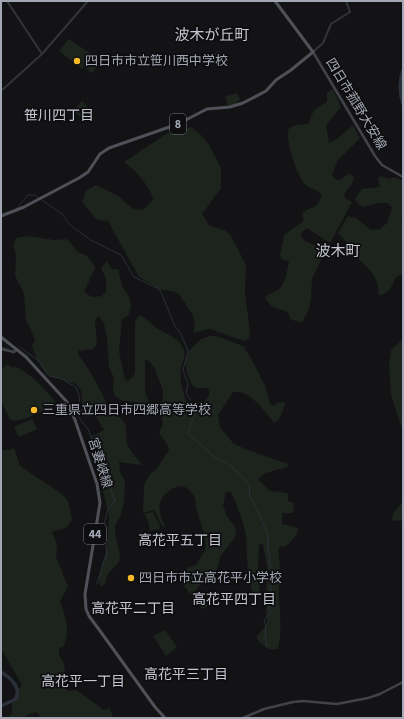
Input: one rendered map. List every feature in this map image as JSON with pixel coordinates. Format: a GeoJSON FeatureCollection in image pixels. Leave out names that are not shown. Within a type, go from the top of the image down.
{"type":"FeatureCollection","features":[{"type":"Feature","properties":{"kind":"main road"},"geometry":{"type":"LineString","coordinates":[[275,1],[313,52]]}},
{"type":"Feature","properties":{"kind":"main road","name":"四日市菰野大安線"},"geometry":{"type":"LineString","coordinates":[[313,52],[375,156],[382,165],[403,177]]}},
{"type":"Feature","properties":{"kind":"main road","name":"8"},"geometry":{"type":"LineString","coordinates":[[1,216],[41,199],[85,174],[97,157],[110,148],[175,125],[202,111],[212,108],[234,107],[260,95],[269,89],[276,80],[313,52]]}},
{"type":"Feature","properties":{"kind":"main road","name":"宮妻峡線"},"geometry":{"type":"LineString","coordinates":[[1,337],[26,357],[67,402],[76,420],[97,484],[100,503],[85,594],[85,605],[88,613],[155,707],[165,718]]}},
{"type":"Feature","properties":{"kind":"main road"},"geometry":{"type":"LineString","coordinates":[[1,349],[14,352],[17,349]]}},
{"type":"Feature","properties":{"kind":"main road"},"geometry":{"type":"LineString","coordinates":[[243,718],[264,709],[293,702],[306,701],[337,704],[368,698],[384,693],[403,682]]}},
{"type":"Feature","properties":{"kind":"street"},"geometry":{"type":"LineString","coordinates":[[7,1],[42,54]]}},
{"type":"Feature","properties":{"kind":"street"},"geometry":{"type":"LineString","coordinates":[[1,91],[42,54],[88,1]]}},
{"type":"Feature","properties":{"kind":"street"},"geometry":{"type":"LineString","coordinates":[[313,52],[323,44],[328,28],[331,24],[350,12],[346,1]]}},
{"type":"Feature","properties":{"kind":"shaded area"},"geometry":{"type":"Polygon","coordinates":[[[69,39],[94,56],[91,60],[98,66],[92,73],[84,67],[82,69],[59,51],[69,39]]]}},
{"type":"Feature","properties":{"kind":"shaded area"},"geometry":{"type":"Polygon","coordinates":[[[219,50],[228,65],[215,60],[212,55],[219,50]]]}},
{"type":"Feature","properties":{"kind":"shaded area"},"geometry":{"type":"Polygon","coordinates":[[[333,89],[341,107],[326,125],[329,143],[337,139],[353,125],[360,138],[338,160],[332,175],[336,180],[340,180],[350,173],[354,178],[352,184],[344,194],[346,199],[352,202],[330,243],[307,228],[302,232],[301,236],[305,241],[326,250],[312,279],[309,309],[302,323],[290,319],[290,315],[286,311],[275,308],[265,298],[279,289],[286,276],[289,262],[282,259],[280,256],[284,235],[304,220],[302,214],[315,206],[322,196],[318,191],[307,186],[298,173],[288,140],[289,128],[296,125],[308,124],[314,110],[327,102],[327,93],[333,89]]]}},
{"type":"Feature","properties":{"kind":"shaded area"},"geometry":{"type":"Polygon","coordinates":[[[237,93],[240,99],[236,104],[228,106],[225,97],[237,93]]]}},
{"type":"Feature","properties":{"kind":"shaded area"},"geometry":{"type":"Polygon","coordinates":[[[82,101],[94,113],[85,121],[73,111],[82,101]]]}},
{"type":"Feature","properties":{"kind":"shaded area"},"geometry":{"type":"Polygon","coordinates":[[[191,127],[201,135],[209,145],[221,168],[221,188],[202,214],[209,225],[226,231],[231,236],[246,265],[245,293],[250,332],[249,338],[244,341],[210,329],[193,333],[195,326],[193,315],[179,294],[173,291],[161,290],[139,277],[108,221],[97,220],[82,202],[86,191],[96,185],[118,196],[132,208],[139,210],[144,209],[153,200],[152,195],[142,179],[124,162],[166,134],[191,127]]]}},
{"type":"Feature","properties":{"kind":"shaded area"},"geometry":{"type":"Polygon","coordinates":[[[380,176],[389,179],[395,177],[403,183],[403,214],[401,218],[403,220],[403,275],[397,276],[392,287],[386,293],[381,295],[378,294],[377,282],[370,270],[351,250],[338,233],[348,216],[356,218],[371,230],[380,229],[387,223],[392,208],[388,203],[379,203],[364,207],[358,204],[355,199],[362,189],[380,187],[378,178],[380,176]]]}},
{"type":"Feature","properties":{"kind":"shaded area"},"geometry":{"type":"Polygon","coordinates":[[[28,236],[54,240],[66,239],[78,252],[86,255],[95,268],[84,292],[92,297],[102,296],[106,292],[106,279],[101,268],[107,261],[112,269],[118,269],[122,286],[129,296],[131,307],[128,316],[122,319],[119,351],[125,380],[128,381],[135,374],[135,322],[140,315],[155,327],[175,339],[182,346],[185,354],[181,368],[183,392],[191,408],[195,411],[209,396],[209,390],[207,388],[197,388],[192,385],[187,374],[185,362],[189,351],[201,339],[209,336],[216,336],[243,346],[251,358],[266,388],[270,404],[273,406],[284,402],[285,405],[279,419],[274,423],[251,397],[239,392],[233,392],[218,415],[220,427],[233,443],[245,449],[288,464],[287,467],[266,473],[258,479],[270,491],[288,493],[288,501],[294,503],[293,513],[282,513],[282,524],[296,527],[298,529],[296,536],[286,546],[278,549],[280,571],[280,636],[278,649],[269,649],[257,639],[257,636],[265,627],[267,621],[267,567],[263,544],[259,544],[258,567],[260,587],[256,598],[249,578],[245,531],[231,492],[226,492],[223,505],[227,516],[235,527],[235,537],[220,557],[217,570],[204,580],[193,593],[199,600],[203,600],[210,596],[215,603],[202,609],[176,576],[183,569],[185,572],[190,566],[196,565],[205,550],[205,539],[196,508],[195,498],[184,486],[178,486],[164,495],[160,504],[160,515],[165,526],[163,528],[154,510],[143,513],[144,485],[150,474],[156,470],[169,450],[167,444],[159,433],[163,424],[160,410],[163,391],[154,367],[145,359],[145,392],[149,402],[123,401],[115,396],[113,391],[114,378],[109,367],[107,339],[104,324],[99,316],[95,321],[97,344],[93,349],[78,351],[78,354],[88,368],[112,414],[123,420],[126,427],[128,446],[142,465],[119,462],[120,472],[125,481],[124,502],[121,515],[115,526],[120,556],[119,562],[108,574],[105,583],[101,587],[98,578],[107,548],[109,516],[90,437],[104,430],[92,410],[82,414],[82,396],[80,388],[74,383],[47,375],[38,362],[32,346],[35,340],[26,320],[24,293],[15,276],[16,254],[13,246],[16,238],[28,236]]]}},
{"type":"Feature","properties":{"kind":"shaded area"},"geometry":{"type":"Polygon","coordinates":[[[403,339],[403,432],[391,395],[389,365],[391,350],[403,339]]]}},
{"type":"Feature","properties":{"kind":"shaded area"},"geometry":{"type":"Polygon","coordinates":[[[7,364],[13,368],[14,366],[20,369],[32,377],[49,393],[57,404],[26,418],[14,421],[10,420],[1,400],[1,370],[7,364]]]}},
{"type":"Feature","properties":{"kind":"shaded area"},"geometry":{"type":"Polygon","coordinates":[[[32,419],[37,429],[19,437],[14,427],[32,419]]]}},
{"type":"Feature","properties":{"kind":"shaded area"},"geometry":{"type":"Polygon","coordinates":[[[14,448],[20,466],[62,494],[68,501],[72,520],[66,528],[52,532],[57,544],[56,557],[68,586],[60,602],[66,619],[67,636],[63,647],[59,648],[59,655],[64,663],[67,691],[76,690],[104,710],[110,708],[113,718],[41,718],[37,712],[29,714],[23,718],[8,718],[12,713],[14,698],[22,685],[1,648],[1,450],[9,450],[14,448]]]}},
{"type":"Feature","properties":{"kind":"shaded area"},"geometry":{"type":"Polygon","coordinates":[[[403,502],[403,520],[394,521],[392,519],[393,513],[403,502]]]}},
{"type":"Feature","properties":{"kind":"shaded area"},"geometry":{"type":"Polygon","coordinates":[[[153,512],[158,523],[159,522],[160,529],[150,531],[148,521],[144,514],[153,512]]]}},
{"type":"Feature","properties":{"kind":"shaded area"},"geometry":{"type":"Polygon","coordinates":[[[165,630],[177,647],[166,656],[153,636],[165,630]]]}},
{"type":"Feature","properties":{"kind":"waterway"},"geometry":{"type":"LineString","coordinates":[[403,70],[400,87],[403,104]]}},
{"type":"Feature","properties":{"kind":"waterway"},"geometry":{"type":"LineString","coordinates":[[16,209],[28,195],[35,195],[39,198]]}},
{"type":"Feature","properties":{"kind":"waterway"},"geometry":{"type":"LineString","coordinates":[[42,200],[62,214],[70,225],[91,240],[121,255],[134,277],[157,288],[161,292],[175,326],[181,334],[188,351],[183,370],[188,384],[186,393],[195,410],[189,435],[215,458],[227,463],[249,484],[250,497],[268,535],[271,574],[271,595],[268,603],[271,612],[264,622],[266,626],[265,632],[267,647]]}},
{"type":"Feature","properties":{"kind":"waterway"},"geometry":{"type":"LineString","coordinates":[[1,347],[9,349]]}},
{"type":"Feature","properties":{"kind":"waterway"},"geometry":{"type":"LineString","coordinates":[[20,347],[40,362],[49,376],[60,378],[76,387],[80,397],[77,412],[80,419],[88,429],[93,441],[98,447],[102,466],[115,501],[108,509],[104,523],[104,539],[107,556],[103,563],[97,584]]}},
{"type":"Feature","properties":{"kind":"waterway"},"geometry":{"type":"LineString","coordinates":[[1,672],[14,683],[17,691],[16,699],[1,706]]}},
{"type":"Feature","properties":{"kind":"place","name":"四日市市立笹川西中学校"},"geometry":{"type":"Point","coordinates":[77,61]}},
{"type":"Feature","properties":{"kind":"place","name":"三重県立四日市四郷高等学校"},"geometry":{"type":"Point","coordinates":[34,410]}},
{"type":"Feature","properties":{"kind":"place","name":"四日市市立高花平小学校"},"geometry":{"type":"Point","coordinates":[131,578]}},
{"type":"Feature","properties":{"kind":"district","name":"波木が丘町"},"geometry":{"type":"Point","coordinates":[212,35]}},
{"type":"Feature","properties":{"kind":"district","name":"笹川四丁目"},"geometry":{"type":"Point","coordinates":[59,116]}},
{"type":"Feature","properties":{"kind":"district","name":"波木町"},"geometry":{"type":"Point","coordinates":[338,251]}},
{"type":"Feature","properties":{"kind":"district","name":"高花平五丁目"},"geometry":{"type":"Point","coordinates":[180,541]}},
{"type":"Feature","properties":{"kind":"district","name":"高花平四丁目"},"geometry":{"type":"Point","coordinates":[234,600]}},
{"type":"Feature","properties":{"kind":"district","name":"高花平二丁目"},"geometry":{"type":"Point","coordinates":[133,609]}},
{"type":"Feature","properties":{"kind":"district","name":"高花平三丁目"},"geometry":{"type":"Point","coordinates":[186,675]}},
{"type":"Feature","properties":{"kind":"district","name":"高花平一丁目"},"geometry":{"type":"Point","coordinates":[83,682]}}]}
